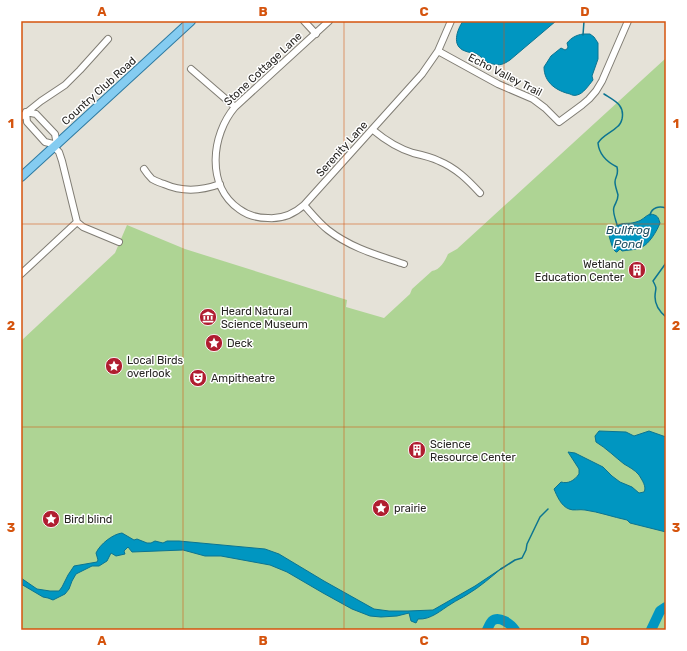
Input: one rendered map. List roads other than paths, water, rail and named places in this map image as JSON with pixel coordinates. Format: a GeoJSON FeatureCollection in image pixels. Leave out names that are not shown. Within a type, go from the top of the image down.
{"type":"FeatureCollection","features":[{"type":"Feature","properties":{"kind":"main road","name":"Country Club Road"},"geometry":{"type":"LineString","coordinates":[[21,177],[192,21]]}},
{"type":"Feature","properties":{"kind":"street"},"geometry":{"type":"LineString","coordinates":[[304,21],[316,34]]}},
{"type":"Feature","properties":{"kind":"street","name":"Stone Cottage Lane"},"geometry":{"type":"LineString","coordinates":[[220,184],[216,165],[217,143],[226,120],[236,107],[329,21]]}},
{"type":"Feature","properties":{"kind":"street","name":"Serenity Lane"},"geometry":{"type":"LineString","coordinates":[[220,184],[226,197],[236,207],[245,213],[260,218],[269,218],[293,213],[304,205],[417,81],[438,51],[452,21]]}},
{"type":"Feature","properties":{"kind":"street","name":"Echo Valley Trail"},"geometry":{"type":"LineString","coordinates":[[438,51],[498,84],[533,99],[545,108],[559,122],[582,105],[596,91],[602,81],[628,21]]}},
{"type":"Feature","properties":{"kind":"street"},"geometry":{"type":"LineString","coordinates":[[21,117],[65,85],[108,39]]}},
{"type":"Feature","properties":{"kind":"street"},"geometry":{"type":"LineString","coordinates":[[191,69],[236,107]]}},
{"type":"Feature","properties":{"kind":"street"},"geometry":{"type":"LineString","coordinates":[[26,112],[27,122],[45,142],[55,146]]}},
{"type":"Feature","properties":{"kind":"street"},"geometry":{"type":"LineString","coordinates":[[26,112],[36,114],[55,134],[55,146],[60,154],[77,222],[83,227],[120,242]]}},
{"type":"Feature","properties":{"kind":"street"},"geometry":{"type":"LineString","coordinates":[[373,130],[395,146],[435,159],[445,164],[463,176],[480,193]]}},
{"type":"Feature","properties":{"kind":"street"},"geometry":{"type":"LineString","coordinates":[[144,169],[154,180],[178,189],[196,190],[220,184]]}},
{"type":"Feature","properties":{"kind":"street"},"geometry":{"type":"LineString","coordinates":[[304,205],[324,227],[343,240],[365,251],[404,264]]}},
{"type":"Feature","properties":{"kind":"street"},"geometry":{"type":"LineString","coordinates":[[21,274],[77,222]]}},
{"type":"Feature","properties":{"kind":"water"},"geometry":{"type":"Polygon","coordinates":[[[463,21],[556,21],[510,60],[504,64],[498,65],[489,63],[477,54],[461,49],[456,38],[463,21]]]}},
{"type":"Feature","properties":{"kind":"water"},"geometry":{"type":"Polygon","coordinates":[[[583,34],[590,34],[598,43],[598,59],[592,76],[593,80],[581,93],[574,95],[560,91],[552,85],[546,78],[544,67],[551,56],[561,48],[565,50],[567,49],[567,43],[570,40],[583,34]]]}},
{"type":"Feature","properties":{"kind":"water","name":"Bullfrog Pond"},"geometry":{"type":"Polygon","coordinates":[[[650,214],[655,215],[659,219],[660,223],[650,240],[640,248],[622,251],[620,249],[616,252],[613,249],[609,236],[614,231],[615,227],[621,224],[633,223],[642,220],[650,214]]]}},
{"type":"Feature","properties":{"kind":"water"},"geometry":{"type":"Polygon","coordinates":[[[599,431],[626,432],[634,436],[649,431],[666,437],[666,532],[630,523],[627,520],[596,512],[571,510],[566,508],[560,500],[554,489],[561,482],[566,483],[571,481],[579,474],[579,469],[568,452],[575,453],[603,467],[620,482],[632,487],[639,493],[644,492],[644,484],[639,475],[596,442],[595,436],[599,431]]]}},
{"type":"Feature","properties":{"kind":"water"},"geometry":{"type":"Polygon","coordinates":[[[122,533],[134,540],[137,539],[147,543],[155,541],[163,543],[167,541],[179,541],[265,549],[279,554],[374,609],[389,611],[433,610],[475,586],[502,568],[485,582],[440,612],[427,618],[418,619],[416,623],[411,621],[409,613],[397,616],[381,617],[370,616],[352,609],[287,572],[270,565],[221,556],[205,556],[183,550],[132,552],[128,547],[124,551],[125,554],[116,556],[111,553],[107,561],[99,566],[92,566],[76,574],[65,594],[53,600],[43,597],[21,584],[21,578],[37,589],[59,591],[74,566],[97,562],[98,560],[96,553],[100,546],[111,537],[122,533]]]}},
{"type":"Feature","properties":{"kind":"waterway"},"geometry":{"type":"LineString","coordinates":[[583,35],[584,21]]}},
{"type":"Feature","properties":{"kind":"waterway"},"geometry":{"type":"LineString","coordinates":[[604,94],[621,107],[623,114],[620,125],[602,138],[598,143],[600,151],[604,157],[617,167],[618,172],[615,182],[618,197],[613,211],[617,225],[619,226]]}},
{"type":"Feature","properties":{"kind":"waterway"},"geometry":{"type":"LineString","coordinates":[[650,215],[652,210],[656,208],[666,208]]}},
{"type":"Feature","properties":{"kind":"waterway"},"geometry":{"type":"LineString","coordinates":[[666,263],[653,281],[656,288],[655,297],[657,306],[666,317]]}},
{"type":"Feature","properties":{"kind":"waterway"},"geometry":{"type":"LineString","coordinates":[[501,569],[515,560],[522,558],[540,517],[548,509]]}},
{"type":"Feature","properties":{"kind":"waterway"},"geometry":{"type":"LineString","coordinates":[[651,630],[660,611],[666,607]]}},
{"type":"Feature","properties":{"kind":"waterway"},"geometry":{"type":"LineString","coordinates":[[487,630],[492,621],[495,619],[508,623],[515,630]]}},
{"type":"Feature","properties":{"kind":"place","name":"Wetland Education Center"},"geometry":{"type":"Point","coordinates":[637,270]}},
{"type":"Feature","properties":{"kind":"place","name":"Heard Natural Science Museum"},"geometry":{"type":"Point","coordinates":[208,317]}},
{"type":"Feature","properties":{"kind":"place","name":"Deck"},"geometry":{"type":"Point","coordinates":[214,343]}},
{"type":"Feature","properties":{"kind":"place","name":"Local Birds overlook"},"geometry":{"type":"Point","coordinates":[114,366]}},
{"type":"Feature","properties":{"kind":"place","name":"Ampitheatre"},"geometry":{"type":"Point","coordinates":[198,378]}},
{"type":"Feature","properties":{"kind":"place","name":"Science Resource Center"},"geometry":{"type":"Point","coordinates":[417,450]}},
{"type":"Feature","properties":{"kind":"place","name":"prairie"},"geometry":{"type":"Point","coordinates":[381,508]}},
{"type":"Feature","properties":{"kind":"place","name":"Bird blind"},"geometry":{"type":"Point","coordinates":[51,519]}}]}
